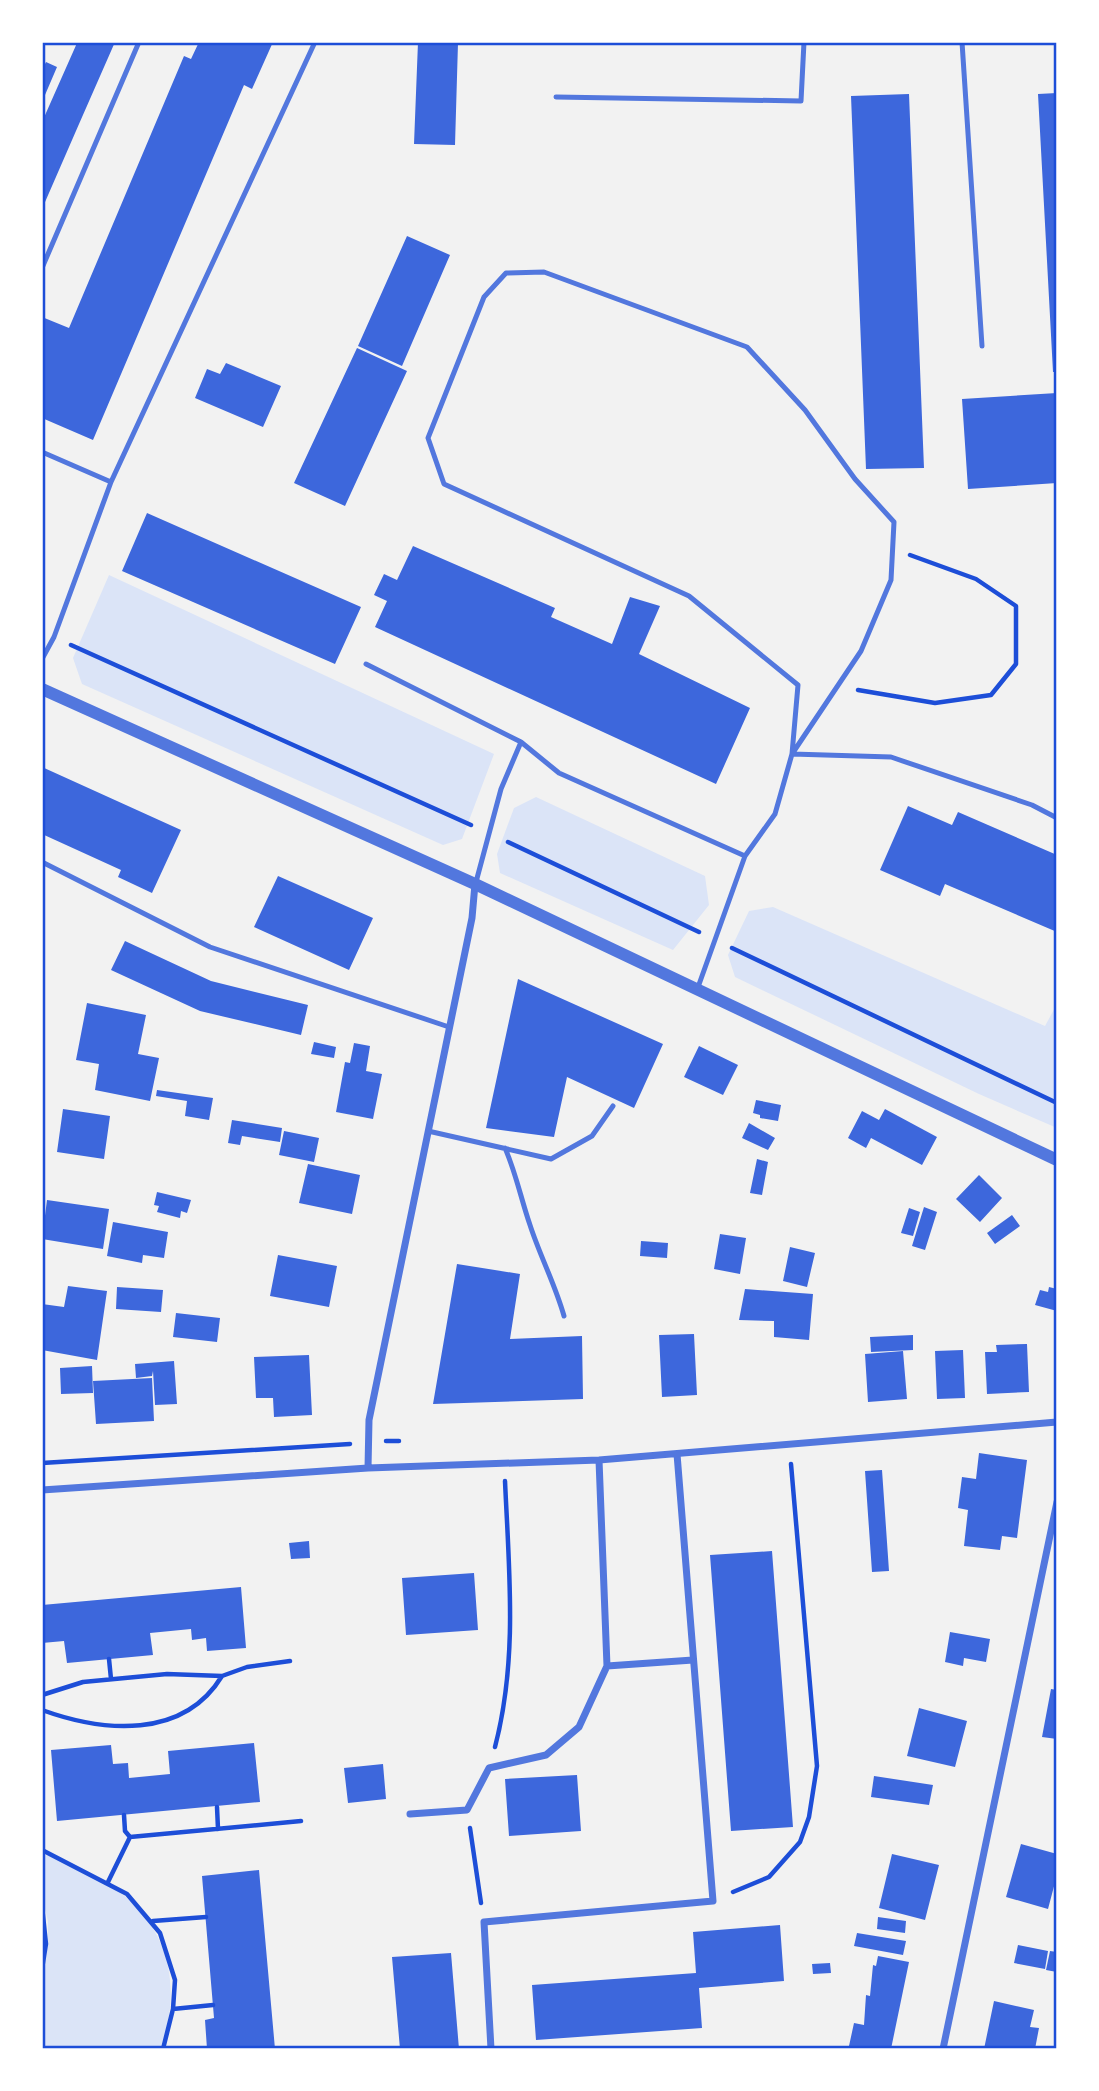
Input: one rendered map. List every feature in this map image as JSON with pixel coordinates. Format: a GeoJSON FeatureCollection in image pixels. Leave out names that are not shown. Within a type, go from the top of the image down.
{"type":"FeatureCollection","features":[{"type":"Feature","properties":{"kind":"street"},"geometry":{"type":"LineString","coordinates":[[42,689],[475,884],[1057,1160]]}},
{"type":"Feature","properties":{"kind":"street"},"geometry":{"type":"LineString","coordinates":[[368,1468],[369,1420],[472,919],[475,884]]}},
{"type":"Feature","properties":{"kind":"street"},"geometry":{"type":"LineString","coordinates":[[42,1490],[368,1468],[599,1460],[1057,1422]]}},
{"type":"Feature","properties":{"kind":"street"},"geometry":{"type":"LineString","coordinates":[[491,2049],[485,1922],[713,1901],[677,1454]]}},
{"type":"Feature","properties":{"kind":"street"},"geometry":{"type":"LineString","coordinates":[[410,1814],[467,1810],[489,1768],[546,1755],[579,1727],[607,1667],[599,1460]]}},
{"type":"Feature","properties":{"kind":"street"},"geometry":{"type":"LineString","coordinates":[[943,2049],[1057,1502]]}},
{"type":"Feature","properties":{"kind":"street"},"geometry":{"type":"LineString","coordinates":[[607,1667],[694,1660]]}},
{"type":"Feature","properties":{"kind":"lane"},"geometry":{"type":"LineString","coordinates":[[42,268],[139,42]]}},
{"type":"Feature","properties":{"kind":"lane"},"geometry":{"type":"LineString","coordinates":[[42,659],[54,637],[111,482],[315,42]]}},
{"type":"Feature","properties":{"kind":"lane"},"geometry":{"type":"LineString","coordinates":[[556,97],[801,101],[804,42]]}},
{"type":"Feature","properties":{"kind":"lane"},"geometry":{"type":"LineString","coordinates":[[962,42],[982,346]]}},
{"type":"Feature","properties":{"kind":"lane"},"geometry":{"type":"LineString","coordinates":[[697,990],[745,856],[775,814],[792,754],[798,685],[689,596],[444,484],[428,438],[484,297],[506,273],[544,272],[747,347],[805,410],[855,479],[894,522],[891,580],[860,651],[792,754]]}},
{"type":"Feature","properties":{"kind":"lane"},"geometry":{"type":"LineString","coordinates":[[42,452],[111,482]]}},
{"type":"Feature","properties":{"kind":"lane"},"geometry":{"type":"LineString","coordinates":[[366,664],[521,742],[559,774],[745,856]]}},
{"type":"Feature","properties":{"kind":"lane"},"geometry":{"type":"LineString","coordinates":[[475,884],[487,832],[521,742]]}},
{"type":"Feature","properties":{"kind":"lane"},"geometry":{"type":"LineString","coordinates":[[792,754],[891,757],[1032,805],[1057,818]]}},
{"type":"Feature","properties":{"kind":"lane"},"geometry":{"type":"LineString","coordinates":[[42,862],[210,947],[449,1027]]}},
{"type":"Feature","properties":{"kind":"lane"},"geometry":{"type":"LineString","coordinates":[[428,1131],[551,1159],[592,1136],[613,1106]]}},
{"type":"Feature","properties":{"kind":"lane"},"geometry":{"type":"LineString","coordinates":[[505,1148],[518,1177],[530,1225],[552,1275],[564,1316]]}},
{"type":"Feature","properties":{"kind":"path"},"geometry":{"type":"LineString","coordinates":[[837,685],[935,703],[991,695],[1016,664],[1017,606],[976,579],[892,549]]}},
{"type":"Feature","properties":{"kind":"path"},"geometry":{"type":"LineString","coordinates":[[54,637],[487,832],[1057,1103]]}},
{"type":"Feature","properties":{"kind":"path"},"geometry":{"type":"LineString","coordinates":[[42,1463],[399,1441]]}},
{"type":"Feature","properties":{"kind":"path"},"geometry":{"type":"LineString","coordinates":[[713,1901],[769,1877],[800,1842],[809,1817],[817,1766],[789,1444]]}},
{"type":"Feature","properties":{"kind":"path"},"geometry":{"type":"LineString","coordinates":[[489,1768],[503,1718],[512,1638],[504,1463]]}},
{"type":"Feature","properties":{"kind":"path"},"geometry":{"type":"LineString","coordinates":[[109,1659],[111,1679]]}},
{"type":"Feature","properties":{"kind":"path"},"geometry":{"type":"LineString","coordinates":[[42,1695],[66,1685],[167,1674],[222,1676],[247,1667],[290,1661]]}},
{"type":"Feature","properties":{"kind":"path"},"geometry":{"type":"LineString","coordinates":[[42,1710],[104,1726],[146,1725],[184,1713],[208,1695],[222,1676]]}},
{"type":"Feature","properties":{"kind":"path"},"geometry":{"type":"LineString","coordinates":[[216,1807],[218,1829]]}},
{"type":"Feature","properties":{"kind":"path"},"geometry":{"type":"LineString","coordinates":[[467,1810],[485,1922]]}},
{"type":"Feature","properties":{"kind":"path"},"geometry":{"type":"LineString","coordinates":[[124,1815],[125,1831],[130,1838]]}},
{"type":"Feature","properties":{"kind":"path"},"geometry":{"type":"LineString","coordinates":[[130,1838],[301,1821]]}},
{"type":"Feature","properties":{"kind":"path"},"geometry":{"type":"LineString","coordinates":[[108,1882],[130,1838]]}},
{"type":"Feature","properties":{"kind":"path"},"geometry":{"type":"LineString","coordinates":[[42,1850],[127,1894],[152,1921],[170,1957],[174,1980],[173,2008],[163,2049]]}},
{"type":"Feature","properties":{"kind":"path"},"geometry":{"type":"LineString","coordinates":[[42,1906],[46,1944],[42,1969]]}},
{"type":"Feature","properties":{"kind":"path"},"geometry":{"type":"LineString","coordinates":[[152,1921],[206,1917]]}},
{"type":"Feature","properties":{"kind":"path"},"geometry":{"type":"LineString","coordinates":[[173,2008],[213,2006]]}},
{"type":"Feature","properties":{"kind":"shaded area"},"geometry":{"type":"Polygon","coordinates":[[[109,575],[494,754],[462,839],[443,845],[82,684],[73,658],[109,575]]]}},
{"type":"Feature","properties":{"kind":"shaded area"},"geometry":{"type":"Polygon","coordinates":[[[536,797],[705,876],[709,905],[673,950],[500,873],[497,854],[514,808],[536,797]]]}},
{"type":"Feature","properties":{"kind":"shaded area"},"geometry":{"type":"Polygon","coordinates":[[[773,907],[1045,1026],[1057,1004],[1057,1128],[979,1094],[735,977],[728,955],[749,911],[773,907]]]}},
{"type":"Feature","properties":{"kind":"shaded area"},"geometry":{"type":"Polygon","coordinates":[[[42,1855],[52,1856],[119,1892],[142,1913],[154,1930],[163,1949],[171,1988],[170,2008],[160,2049],[42,2049],[42,1980],[48,1945],[48,1921],[42,1897],[42,1855]]]}},
{"type":"Feature","properties":{"kind":"building"},"geometry":{"type":"Polygon","coordinates":[[[115,42],[42,209],[42,122],[77,43],[115,42]]]}},
{"type":"Feature","properties":{"kind":"building"},"geometry":{"type":"Polygon","coordinates":[[[199,42],[273,42],[252,89],[244,85],[93,440],[42,418],[42,317],[69,328],[184,56],[191,59],[199,42]]]}},
{"type":"Feature","properties":{"kind":"building"},"geometry":{"type":"Polygon","coordinates":[[[418,42],[458,43],[455,145],[414,144],[418,42]]]}},
{"type":"Feature","properties":{"kind":"building"},"geometry":{"type":"Polygon","coordinates":[[[46,62],[57,67],[42,102],[42,70],[46,62]]]}},
{"type":"Feature","properties":{"kind":"building"},"geometry":{"type":"Polygon","coordinates":[[[1057,93],[1057,372],[1053,372],[1038,94],[1057,93]]]}},
{"type":"Feature","properties":{"kind":"building"},"geometry":{"type":"Polygon","coordinates":[[[909,94],[924,468],[866,469],[851,96],[909,94]]]}},
{"type":"Feature","properties":{"kind":"building"},"geometry":{"type":"Polygon","coordinates":[[[407,236],[450,255],[402,366],[358,346],[407,236]]]}},
{"type":"Feature","properties":{"kind":"building"},"geometry":{"type":"Polygon","coordinates":[[[357,348],[407,371],[345,506],[294,483],[357,348]]]}},
{"type":"Feature","properties":{"kind":"building"},"geometry":{"type":"Polygon","coordinates":[[[226,363],[281,386],[263,427],[195,398],[207,369],[220,374],[226,363]]]}},
{"type":"Feature","properties":{"kind":"building"},"geometry":{"type":"Polygon","coordinates":[[[1057,393],[1057,483],[968,489],[962,399],[1057,393]]]}},
{"type":"Feature","properties":{"kind":"building"},"geometry":{"type":"Polygon","coordinates":[[[147,513],[361,607],[335,664],[122,571],[147,513]]]}},
{"type":"Feature","properties":{"kind":"building"},"geometry":{"type":"Polygon","coordinates":[[[413,546],[555,608],[551,617],[612,644],[630,597],[660,606],[639,654],[750,708],[716,784],[375,627],[387,601],[374,595],[384,574],[397,580],[413,546]]]}},
{"type":"Feature","properties":{"kind":"building"},"geometry":{"type":"Polygon","coordinates":[[[42,767],[181,830],[152,893],[118,877],[121,870],[42,834],[42,767]]]}},
{"type":"Feature","properties":{"kind":"building"},"geometry":{"type":"Polygon","coordinates":[[[908,806],[952,825],[958,812],[1057,855],[1057,932],[945,884],[940,896],[880,870],[908,806]]]}},
{"type":"Feature","properties":{"kind":"building"},"geometry":{"type":"Polygon","coordinates":[[[278,876],[373,918],[349,970],[254,927],[278,876]]]}},
{"type":"Feature","properties":{"kind":"building"},"geometry":{"type":"Polygon","coordinates":[[[125,941],[211,981],[308,1005],[301,1035],[200,1011],[111,970],[125,941]]]}},
{"type":"Feature","properties":{"kind":"building"},"geometry":{"type":"Polygon","coordinates":[[[518,979],[663,1044],[634,1108],[567,1077],[554,1137],[486,1128],[518,979]]]}},
{"type":"Feature","properties":{"kind":"building"},"geometry":{"type":"Polygon","coordinates":[[[87,1003],[146,1015],[138,1054],[159,1058],[150,1101],[95,1090],[99,1064],[76,1060],[87,1003]]]}},
{"type":"Feature","properties":{"kind":"building"},"geometry":{"type":"Polygon","coordinates":[[[314,1042],[336,1047],[334,1058],[311,1054],[314,1042]]]}},
{"type":"Feature","properties":{"kind":"building"},"geometry":{"type":"Polygon","coordinates":[[[354,1043],[370,1046],[366,1071],[382,1074],[373,1119],[336,1112],[345,1062],[350,1063],[354,1043]]]}},
{"type":"Feature","properties":{"kind":"building"},"geometry":{"type":"Polygon","coordinates":[[[699,1046],[738,1065],[723,1095],[684,1077],[699,1046]]]}},
{"type":"Feature","properties":{"kind":"building"},"geometry":{"type":"Polygon","coordinates":[[[157,1090],[213,1098],[209,1120],[185,1116],[187,1101],[156,1096],[157,1090]]]}},
{"type":"Feature","properties":{"kind":"building"},"geometry":{"type":"Polygon","coordinates":[[[756,1100],[781,1105],[778,1121],[760,1118],[760,1115],[753,1113],[756,1100]]]}},
{"type":"Feature","properties":{"kind":"building"},"geometry":{"type":"Polygon","coordinates":[[[63,1109],[110,1116],[104,1159],[57,1152],[63,1109]]]}},
{"type":"Feature","properties":{"kind":"building"},"geometry":{"type":"Polygon","coordinates":[[[885,1109],[937,1137],[922,1165],[871,1138],[866,1148],[848,1138],[862,1111],[879,1120],[885,1109]]]}},
{"type":"Feature","properties":{"kind":"building"},"geometry":{"type":"Polygon","coordinates":[[[232,1120],[282,1128],[280,1142],[242,1136],[240,1145],[228,1143],[232,1120]]]}},
{"type":"Feature","properties":{"kind":"building"},"geometry":{"type":"Polygon","coordinates":[[[749,1123],[775,1138],[768,1150],[742,1138],[749,1123]]]}},
{"type":"Feature","properties":{"kind":"building"},"geometry":{"type":"Polygon","coordinates":[[[284,1131],[319,1138],[314,1162],[279,1155],[284,1131]]]}},
{"type":"Feature","properties":{"kind":"building"},"geometry":{"type":"Polygon","coordinates":[[[757,1159],[768,1162],[762,1195],[750,1193],[757,1159]]]}},
{"type":"Feature","properties":{"kind":"building"},"geometry":{"type":"Polygon","coordinates":[[[308,1164],[360,1175],[352,1214],[299,1203],[308,1164]]]}},
{"type":"Feature","properties":{"kind":"building"},"geometry":{"type":"Polygon","coordinates":[[[979,1175],[1002,1198],[980,1222],[956,1199],[979,1175]]]}},
{"type":"Feature","properties":{"kind":"building"},"geometry":{"type":"Polygon","coordinates":[[[157,1192],[191,1200],[187,1213],[181,1211],[180,1218],[157,1212],[159,1206],[154,1205],[157,1192]]]}},
{"type":"Feature","properties":{"kind":"building"},"geometry":{"type":"Polygon","coordinates":[[[47,1200],[109,1209],[103,1249],[42,1239],[47,1200]]]}},
{"type":"Feature","properties":{"kind":"building"},"geometry":{"type":"Polygon","coordinates":[[[924,1207],[937,1212],[925,1250],[912,1246],[924,1207]]]}},
{"type":"Feature","properties":{"kind":"building"},"geometry":{"type":"Polygon","coordinates":[[[909,1208],[920,1212],[913,1236],[901,1233],[909,1208]]]}},
{"type":"Feature","properties":{"kind":"building"},"geometry":{"type":"Polygon","coordinates":[[[1012,1215],[1020,1226],[995,1244],[987,1233],[1012,1215]]]}},
{"type":"Feature","properties":{"kind":"building"},"geometry":{"type":"Polygon","coordinates":[[[113,1222],[168,1232],[164,1258],[143,1255],[142,1263],[107,1256],[113,1222]]]}},
{"type":"Feature","properties":{"kind":"building"},"geometry":{"type":"Polygon","coordinates":[[[720,1234],[746,1238],[740,1274],[714,1269],[720,1234]]]}},
{"type":"Feature","properties":{"kind":"building"},"geometry":{"type":"Polygon","coordinates":[[[641,1241],[668,1243],[667,1258],[640,1256],[641,1241]]]}},
{"type":"Feature","properties":{"kind":"building"},"geometry":{"type":"Polygon","coordinates":[[[790,1247],[815,1253],[807,1287],[783,1281],[790,1247]]]}},
{"type":"Feature","properties":{"kind":"building"},"geometry":{"type":"Polygon","coordinates":[[[278,1255],[337,1266],[329,1307],[270,1296],[278,1255]]]}},
{"type":"Feature","properties":{"kind":"building"},"geometry":{"type":"Polygon","coordinates":[[[457,1264],[520,1274],[510,1339],[582,1336],[583,1399],[433,1404],[457,1264]]]}},
{"type":"Feature","properties":{"kind":"building"},"geometry":{"type":"Polygon","coordinates":[[[68,1286],[107,1291],[97,1360],[42,1350],[42,1304],[64,1307],[68,1286]]]}},
{"type":"Feature","properties":{"kind":"building"},"geometry":{"type":"Polygon","coordinates":[[[117,1287],[163,1290],[161,1312],[116,1309],[117,1287]]]}},
{"type":"Feature","properties":{"kind":"building"},"geometry":{"type":"Polygon","coordinates":[[[1049,1287],[1057,1289],[1057,1311],[1035,1305],[1040,1290],[1048,1292],[1049,1287]]]}},
{"type":"Feature","properties":{"kind":"building"},"geometry":{"type":"Polygon","coordinates":[[[745,1289],[813,1294],[809,1340],[774,1337],[774,1321],[739,1320],[745,1289]]]}},
{"type":"Feature","properties":{"kind":"building"},"geometry":{"type":"Polygon","coordinates":[[[176,1313],[220,1318],[217,1342],[173,1337],[176,1313]]]}},
{"type":"Feature","properties":{"kind":"building"},"geometry":{"type":"Polygon","coordinates":[[[694,1334],[697,1395],[662,1397],[659,1335],[694,1334]]]}},
{"type":"Feature","properties":{"kind":"building"},"geometry":{"type":"Polygon","coordinates":[[[913,1335],[913,1350],[871,1352],[870,1337],[913,1335]]]}},
{"type":"Feature","properties":{"kind":"building"},"geometry":{"type":"Polygon","coordinates":[[[1027,1344],[1029,1392],[987,1394],[985,1352],[997,1352],[996,1345],[1027,1344]]]}},
{"type":"Feature","properties":{"kind":"building"},"geometry":{"type":"Polygon","coordinates":[[[963,1350],[965,1398],[937,1399],[935,1351],[963,1350]]]}},
{"type":"Feature","properties":{"kind":"building"},"geometry":{"type":"Polygon","coordinates":[[[903,1351],[907,1399],[868,1402],[865,1354],[903,1351]]]}},
{"type":"Feature","properties":{"kind":"building"},"geometry":{"type":"Polygon","coordinates":[[[309,1355],[312,1415],[274,1417],[273,1398],[256,1398],[254,1357],[309,1355]]]}},
{"type":"Feature","properties":{"kind":"building"},"geometry":{"type":"Polygon","coordinates":[[[174,1361],[177,1404],[155,1405],[153,1371],[152,1376],[136,1378],[135,1364],[174,1361]]]}},
{"type":"Feature","properties":{"kind":"building"},"geometry":{"type":"Polygon","coordinates":[[[92,1366],[93,1393],[61,1394],[60,1368],[92,1366]]]}},
{"type":"Feature","properties":{"kind":"building"},"geometry":{"type":"Polygon","coordinates":[[[152,1378],[154,1421],[96,1424],[93,1381],[152,1378]]]}},
{"type":"Feature","properties":{"kind":"building"},"geometry":{"type":"Polygon","coordinates":[[[979,1453],[1027,1460],[1017,1538],[1002,1536],[1000,1550],[964,1546],[968,1510],[958,1508],[962,1477],[976,1479],[979,1453]]]}},
{"type":"Feature","properties":{"kind":"building"},"geometry":{"type":"Polygon","coordinates":[[[882,1470],[889,1571],[872,1572],[865,1471],[882,1470]]]}},
{"type":"Feature","properties":{"kind":"building"},"geometry":{"type":"Polygon","coordinates":[[[309,1541],[310,1558],[291,1559],[289,1543],[309,1541]]]}},
{"type":"Feature","properties":{"kind":"building"},"geometry":{"type":"Polygon","coordinates":[[[772,1551],[793,1827],[731,1831],[710,1555],[772,1551]]]}},
{"type":"Feature","properties":{"kind":"building"},"geometry":{"type":"Polygon","coordinates":[[[474,1573],[478,1630],[406,1635],[402,1578],[474,1573]]]}},
{"type":"Feature","properties":{"kind":"building"},"geometry":{"type":"Polygon","coordinates":[[[241,1587],[246,1648],[207,1651],[206,1638],[192,1640],[191,1629],[150,1633],[153,1655],[67,1663],[64,1641],[42,1643],[42,1605],[241,1587]]]}},
{"type":"Feature","properties":{"kind":"building"},"geometry":{"type":"Polygon","coordinates":[[[950,1632],[990,1639],[986,1662],[964,1658],[963,1666],[945,1662],[950,1632]]]}},
{"type":"Feature","properties":{"kind":"building"},"geometry":{"type":"Polygon","coordinates":[[[1051,1689],[1057,1690],[1057,1739],[1042,1737],[1051,1689]]]}},
{"type":"Feature","properties":{"kind":"building"},"geometry":{"type":"Polygon","coordinates":[[[919,1708],[967,1721],[955,1767],[907,1756],[919,1708]]]}},
{"type":"Feature","properties":{"kind":"building"},"geometry":{"type":"Polygon","coordinates":[[[254,1743],[260,1802],[57,1821],[51,1750],[111,1745],[113,1764],[128,1763],[129,1778],[170,1774],[168,1751],[254,1743]]]}},
{"type":"Feature","properties":{"kind":"building"},"geometry":{"type":"Polygon","coordinates":[[[383,1764],[386,1799],[348,1803],[344,1768],[383,1764]]]}},
{"type":"Feature","properties":{"kind":"building"},"geometry":{"type":"Polygon","coordinates":[[[577,1775],[581,1831],[509,1836],[505,1779],[577,1775]]]}},
{"type":"Feature","properties":{"kind":"building"},"geometry":{"type":"Polygon","coordinates":[[[874,1776],[933,1785],[929,1805],[871,1797],[874,1776]]]}},
{"type":"Feature","properties":{"kind":"building"},"geometry":{"type":"Polygon","coordinates":[[[1021,1844],[1057,1854],[1057,1875],[1048,1909],[1006,1897],[1021,1844]]]}},
{"type":"Feature","properties":{"kind":"building"},"geometry":{"type":"Polygon","coordinates":[[[892,1854],[939,1865],[925,1920],[879,1908],[892,1854]]]}},
{"type":"Feature","properties":{"kind":"building"},"geometry":{"type":"Polygon","coordinates":[[[259,1870],[275,2049],[207,2049],[205,2020],[214,2018],[202,1876],[259,1870]]]}},
{"type":"Feature","properties":{"kind":"building"},"geometry":{"type":"Polygon","coordinates":[[[878,1917],[906,1921],[905,1933],[877,1929],[878,1917]]]}},
{"type":"Feature","properties":{"kind":"building"},"geometry":{"type":"Polygon","coordinates":[[[780,1925],[784,1981],[699,1988],[702,2028],[536,2040],[532,1985],[696,1973],[693,1932],[780,1925]]]}},
{"type":"Feature","properties":{"kind":"building"},"geometry":{"type":"Polygon","coordinates":[[[857,1933],[906,1941],[903,1955],[854,1946],[857,1933]]]}},
{"type":"Feature","properties":{"kind":"building"},"geometry":{"type":"Polygon","coordinates":[[[1018,1945],[1048,1951],[1045,1969],[1014,1963],[1018,1945]]]}},
{"type":"Feature","properties":{"kind":"building"},"geometry":{"type":"Polygon","coordinates":[[[1050,1951],[1057,1952],[1057,1972],[1046,1970],[1050,1951]]]}},
{"type":"Feature","properties":{"kind":"building"},"geometry":{"type":"Polygon","coordinates":[[[451,1953],[459,2049],[400,2049],[392,1957],[451,1953]]]}},
{"type":"Feature","properties":{"kind":"building"},"geometry":{"type":"Polygon","coordinates":[[[878,1956],[909,1962],[891,2049],[857,2049],[849,2046],[854,2023],[864,2025],[866,1995],[870,1996],[873,1965],[876,1966],[878,1956]]]}},
{"type":"Feature","properties":{"kind":"building"},"geometry":{"type":"Polygon","coordinates":[[[830,1963],[831,1973],[813,1974],[812,1964],[830,1963]]]}},
{"type":"Feature","properties":{"kind":"building"},"geometry":{"type":"Polygon","coordinates":[[[994,2001],[1034,2010],[1030,2027],[1039,2028],[1035,2049],[984,2049],[994,2001]]]}}]}
